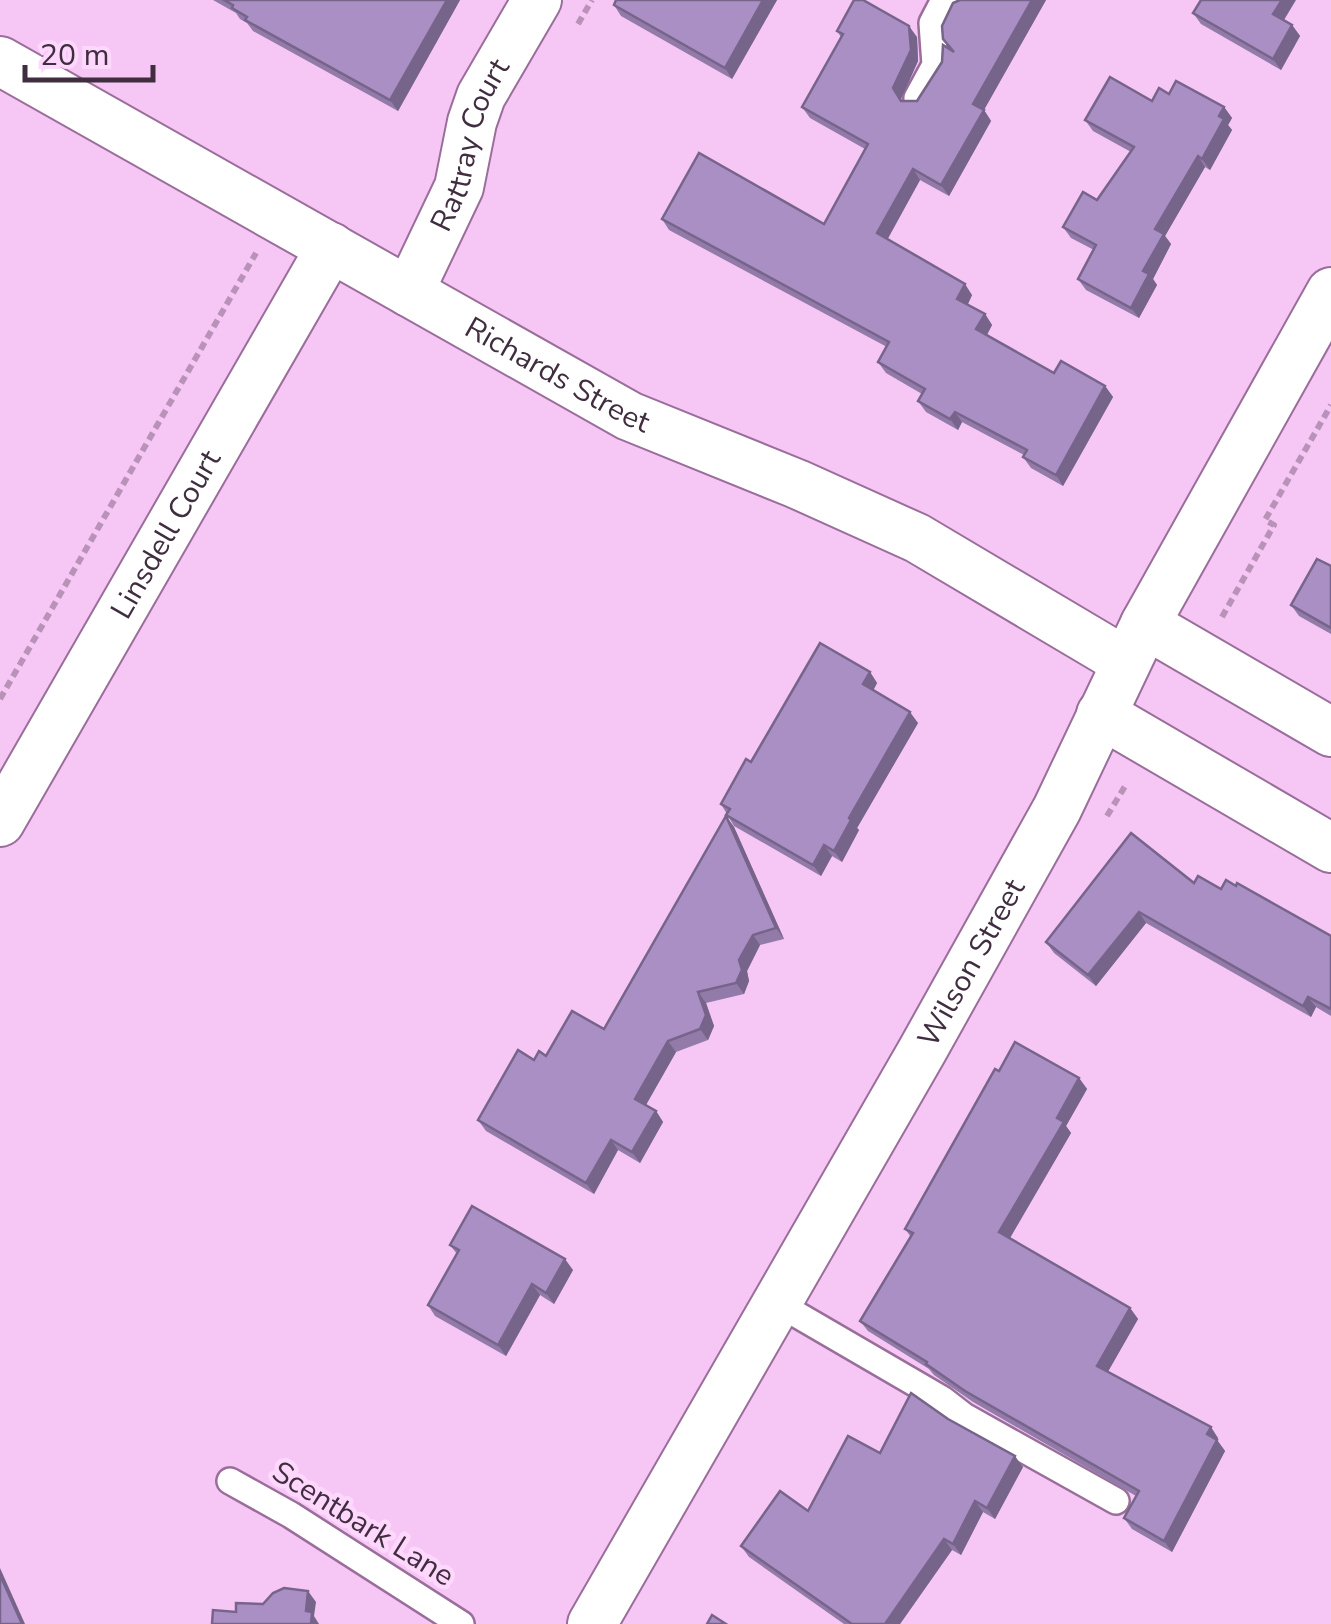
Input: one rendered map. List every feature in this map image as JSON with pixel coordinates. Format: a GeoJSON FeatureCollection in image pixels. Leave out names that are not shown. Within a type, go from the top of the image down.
{"type":"FeatureCollection","features":[{"type":"Feature","properties":{"kind":"street","name":"Rattray Court"},"geometry":{"type":"LineString","coordinates":[[409,292],[460,186],[472,122],[482,96],[537,0]]}},
{"type":"Feature","properties":{"kind":"street","name":"Richards Street"},"geometry":{"type":"LineString","coordinates":[[0,61],[629,416],[917,538],[1331,732]]}},
{"type":"Feature","properties":{"kind":"street","name":"Linsdell Court"},"geometry":{"type":"LineString","coordinates":[[0,822],[331,247]]}},
{"type":"Feature","properties":{"kind":"street","name":"Wilson Street"},"geometry":{"type":"LineString","coordinates":[[592,1624],[1056,810],[1135,643],[1331,292]]}},
{"type":"Feature","properties":{"kind":"street"},"geometry":{"type":"LineString","coordinates":[[1101,714],[1331,848]]}},
{"type":"Feature","properties":{"kind":"lane"},"geometry":{"type":"LineString","coordinates":[[917,98],[935,65],[932,23],[944,0]]}},
{"type":"Feature","properties":{"kind":"lane"},"geometry":{"type":"LineString","coordinates":[[776,1303],[942,1398],[964,1416],[1116,1501]]}},
{"type":"Feature","properties":{"kind":"lane","name":"Scentbark Lane"},"geometry":{"type":"LineString","coordinates":[[230,1481],[292,1515],[462,1624]]}},
{"type":"Feature","properties":{"kind":"path"},"geometry":{"type":"LineString","coordinates":[[574,31],[592,0]]}},
{"type":"Feature","properties":{"kind":"path"},"geometry":{"type":"LineString","coordinates":[[0,699],[277,218]]}},
{"type":"Feature","properties":{"kind":"path"},"geometry":{"type":"LineString","coordinates":[[1265,520],[1331,404]]}},
{"type":"Feature","properties":{"kind":"building"},"geometry":{"type":"Polygon","coordinates":[[[224,0],[447,0],[390,100],[245,20],[247,17],[224,0]]]}},
{"type":"Feature","properties":{"kind":"building"},"geometry":{"type":"Polygon","coordinates":[[[616,0],[763,0],[725,68],[614,5],[616,0]]]}},
{"type":"Feature","properties":{"kind":"building"},"geometry":{"type":"Polygon","coordinates":[[[854,0],[863,0],[909,26],[911,50],[893,88],[901,101],[917,101],[942,62],[943,45],[954,52],[943,39],[942,26],[953,3],[1032,0],[973,104],[984,110],[941,185],[913,169],[877,233],[965,284],[957,299],[985,314],[976,329],[1054,373],[1061,361],[1105,386],[1056,475],[1023,457],[1027,450],[955,412],[950,419],[918,401],[925,389],[878,362],[889,342],[662,219],[699,153],[824,224],[868,144],[802,107],[843,34],[837,31],[854,0]]]}},
{"type":"Feature","properties":{"kind":"building"},"geometry":{"type":"Polygon","coordinates":[[[1201,0],[1282,0],[1273,14],[1292,25],[1273,59],[1193,13],[1201,0]]]}},
{"type":"Feature","properties":{"kind":"building"},"geometry":{"type":"Polygon","coordinates":[[[1110,77],[1152,101],[1159,88],[1169,94],[1176,81],[1224,107],[1219,116],[1224,119],[1202,159],[1198,156],[1155,229],[1164,234],[1143,271],[1149,274],[1131,308],[1078,279],[1096,245],[1063,227],[1083,192],[1097,200],[1134,147],[1085,120],[1110,77]]]}},
{"type":"Feature","properties":{"kind":"building"},"geometry":{"type":"Polygon","coordinates":[[[1317,559],[1331,566],[1331,628],[1291,605],[1317,559]]]}},
{"type":"Feature","properties":{"kind":"building"},"geometry":{"type":"Polygon","coordinates":[[[820,643],[870,672],[863,684],[910,712],[834,851],[824,845],[813,865],[726,815],[730,809],[721,804],[746,759],[751,762],[820,643]]]}},
{"type":"Feature","properties":{"kind":"building"},"geometry":{"type":"Polygon","coordinates":[[[726,816],[776,928],[753,935],[739,960],[742,970],[736,983],[698,992],[706,1015],[700,1029],[668,1041],[635,1099],[656,1111],[632,1152],[611,1140],[586,1183],[478,1120],[518,1050],[534,1060],[539,1051],[546,1056],[572,1011],[604,1029],[726,816]]]}},
{"type":"Feature","properties":{"kind":"building"},"geometry":{"type":"Polygon","coordinates":[[[1131,833],[1194,883],[1198,876],[1221,889],[1226,880],[1236,886],[1237,883],[1331,936],[1331,1009],[1308,997],[1303,1006],[1139,912],[1088,975],[1046,942],[1131,833]]]}},
{"type":"Feature","properties":{"kind":"building"},"geometry":{"type":"Polygon","coordinates":[[[1015,1042],[1079,1078],[1057,1118],[1064,1122],[999,1232],[1130,1308],[1097,1366],[1211,1427],[1207,1434],[1217,1440],[1164,1541],[1124,1518],[1139,1491],[965,1391],[927,1362],[860,1321],[913,1233],[905,1229],[995,1069],[999,1071],[1015,1042]]]}},
{"type":"Feature","properties":{"kind":"building"},"geometry":{"type":"Polygon","coordinates":[[[472,1206],[565,1259],[546,1293],[532,1284],[498,1345],[428,1305],[459,1250],[450,1245],[472,1206]]]}},
{"type":"Feature","properties":{"kind":"building"},"geometry":{"type":"Polygon","coordinates":[[[911,1393],[948,1419],[1015,1456],[987,1508],[975,1501],[953,1544],[944,1539],[885,1624],[852,1624],[741,1546],[780,1491],[808,1511],[848,1436],[880,1453],[911,1393]]]}},
{"type":"Feature","properties":{"kind":"building"},"geometry":{"type":"Polygon","coordinates":[[[0,1575],[22,1624],[0,1624],[0,1575]]]}},
{"type":"Feature","properties":{"kind":"building"},"geometry":{"type":"Polygon","coordinates":[[[284,1588],[308,1591],[306,1611],[312,1612],[311,1624],[212,1624],[213,1610],[236,1612],[236,1603],[263,1604],[284,1588]]]}},
{"type":"Feature","properties":{"kind":"building"},"geometry":{"type":"Polygon","coordinates":[[[712,1615],[726,1624],[707,1624],[712,1615]]]}}]}
